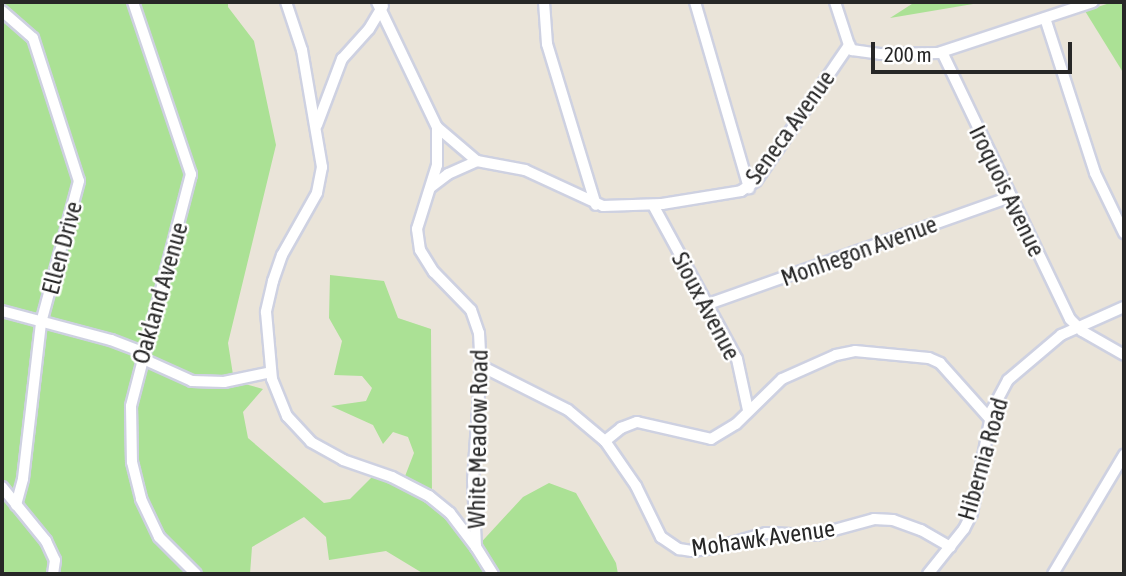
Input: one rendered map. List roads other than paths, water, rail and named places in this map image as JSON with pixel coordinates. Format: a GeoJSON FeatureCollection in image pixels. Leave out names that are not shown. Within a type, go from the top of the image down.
{"type":"FeatureCollection","features":[{"type":"Feature","properties":{"kind":"street","name":"Oakland Avenue"},"geometry":{"type":"LineString","coordinates":[[133,2],[191,174],[142,355],[130,419],[136,480],[148,517],[159,537],[195,574]]}},
{"type":"Feature","properties":{"kind":"street"},"geometry":{"type":"LineString","coordinates":[[286,2],[302,50],[317,126],[322,152],[321,181],[311,206],[277,267],[266,312],[271,372],[287,416],[311,442],[343,460],[392,477],[429,496],[450,513],[476,547]]}},
{"type":"Feature","properties":{"kind":"street"},"geometry":{"type":"LineString","coordinates":[[544,2],[547,44],[596,205]]}},
{"type":"Feature","properties":{"kind":"street"},"geometry":{"type":"LineString","coordinates":[[695,2],[749,188]]}},
{"type":"Feature","properties":{"kind":"street"},"geometry":{"type":"LineString","coordinates":[[835,2],[849,46]]}},
{"type":"Feature","properties":{"kind":"street","name":"Seneca Avenue"},"geometry":{"type":"LineString","coordinates":[[437,127],[477,161],[525,170],[596,205],[653,205],[720,196],[749,188],[770,163],[849,46],[852,50],[880,54],[942,52],[1093,2]]}},
{"type":"Feature","properties":{"kind":"street"},"geometry":{"type":"LineString","coordinates":[[317,126],[341,59],[381,5]]}},
{"type":"Feature","properties":{"kind":"street","name":"White Meadow Road"},"geometry":{"type":"LineString","coordinates":[[381,5],[437,127],[438,152],[431,187],[418,219],[420,250],[434,272],[471,310],[479,333],[481,366],[473,481],[476,547],[493,574]]}},
{"type":"Feature","properties":{"kind":"street","name":"Ellen Drive"},"geometry":{"type":"LineString","coordinates":[[2,11],[33,38],[79,181],[41,323],[24,466],[16,505]]}},
{"type":"Feature","properties":{"kind":"street"},"geometry":{"type":"LineString","coordinates":[[1045,18],[1094,173],[1124,233]]}},
{"type":"Feature","properties":{"kind":"street","name":"Iroquois Avenue"},"geometry":{"type":"LineString","coordinates":[[942,52],[1010,197],[1070,319],[1077,327]]}},
{"type":"Feature","properties":{"kind":"street"},"geometry":{"type":"LineString","coordinates":[[431,187],[448,174],[477,161]]}},
{"type":"Feature","properties":{"kind":"street","name":"Monhegon Avenue"},"geometry":{"type":"LineString","coordinates":[[708,304],[1010,197]]}},
{"type":"Feature","properties":{"kind":"street","name":"Sioux Avenue"},"geometry":{"type":"LineString","coordinates":[[653,205],[737,359],[748,410]]}},
{"type":"Feature","properties":{"kind":"street","name":"Hibernia Road"},"geometry":{"type":"LineString","coordinates":[[928,574],[951,547],[972,513],[989,419],[996,398],[1008,380],[1042,348],[1077,327],[1124,307]]}},
{"type":"Feature","properties":{"kind":"street"},"geometry":{"type":"LineString","coordinates":[[2,311],[111,340],[180,377],[208,383],[271,372]]}},
{"type":"Feature","properties":{"kind":"street"},"geometry":{"type":"LineString","coordinates":[[1077,327],[1124,355]]}},
{"type":"Feature","properties":{"kind":"street"},"geometry":{"type":"LineString","coordinates":[[605,441],[621,428],[637,422],[711,439],[736,424],[782,379],[818,362],[855,351],[878,351],[929,358],[940,363],[989,419]]}},
{"type":"Feature","properties":{"kind":"street","name":"Mohawk Avenue"},"geometry":{"type":"LineString","coordinates":[[481,366],[559,405],[605,441],[636,486],[661,537],[686,551],[714,548],[766,533],[816,534],[874,519],[893,520],[922,530],[951,547]]}},
{"type":"Feature","properties":{"kind":"street"},"geometry":{"type":"LineString","coordinates":[[1053,574],[1124,456]]}},
{"type":"Feature","properties":{"kind":"street"},"geometry":{"type":"LineString","coordinates":[[2,487],[52,551],[55,560],[53,574]]}}]}
